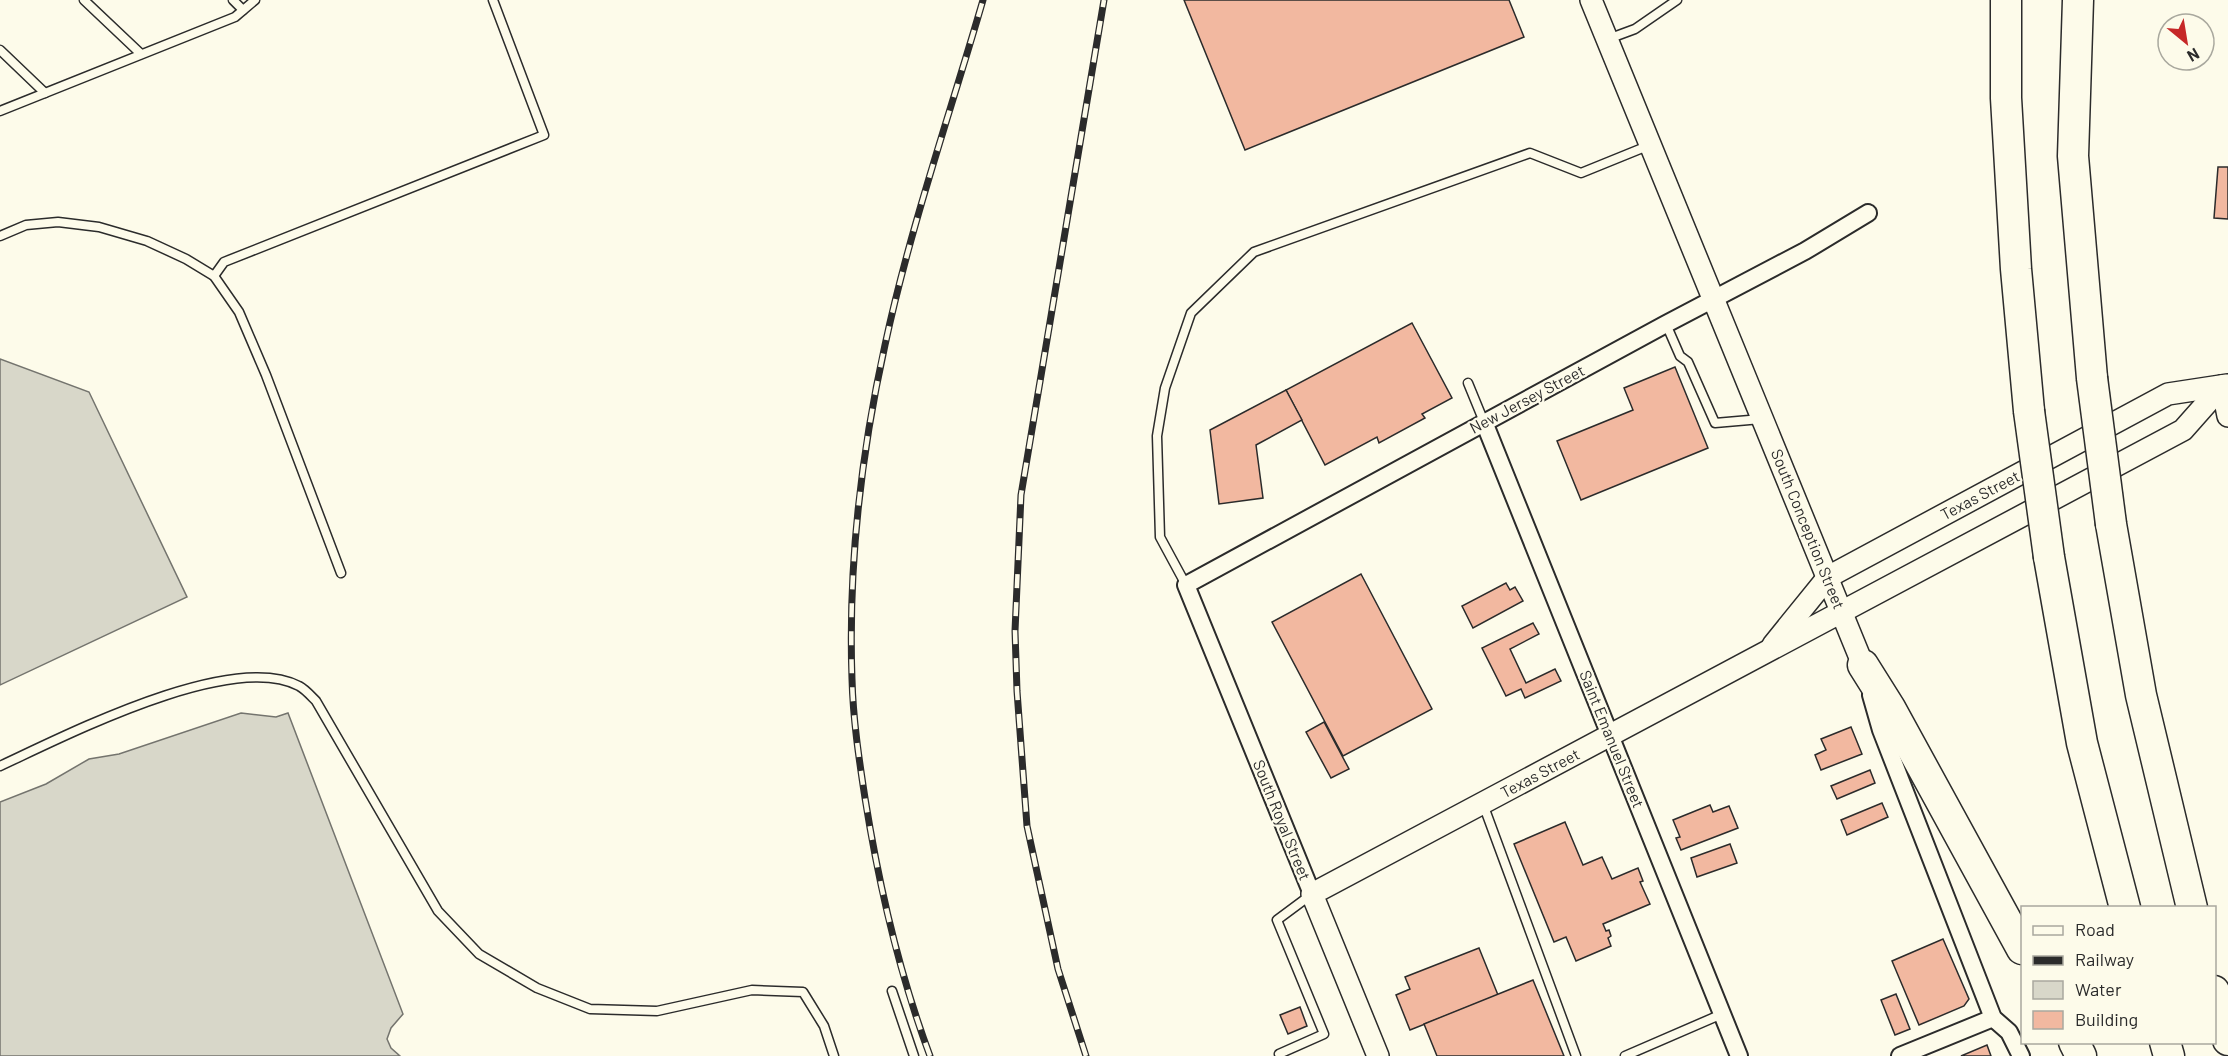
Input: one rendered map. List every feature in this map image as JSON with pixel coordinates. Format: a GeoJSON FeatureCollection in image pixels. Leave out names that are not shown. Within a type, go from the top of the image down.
{"type":"FeatureCollection","features":[{"type":"Feature","properties":{"kind":"highway"},"geometry":{"type":"LineString","coordinates":[[2006,0],[2008,121],[2016,269],[2029,411],[2049,557],[2082,743],[2124,906]]}},
{"type":"Feature","properties":{"kind":"highway"},"geometry":{"type":"LineString","coordinates":[[2078,0],[2073,156],[2092,378],[2111,524],[2141,695],[2192,906]]}},
{"type":"Feature","properties":{"kind":"highway"},"geometry":{"type":"LineString","coordinates":[[2077,54],[2090,0]]}},
{"type":"Feature","properties":{"kind":"highway"},"geometry":{"type":"LineString","coordinates":[[1863,665],[1890,708],[2021,948]]}},
{"type":"Feature","properties":{"kind":"highway"},"geometry":{"type":"LineString","coordinates":[[2216,998],[2228,1040]]}},
{"type":"Feature","properties":{"kind":"street","name":"South Conception Street"},"geometry":{"type":"LineString","coordinates":[[1591,0],[1863,665],[1881,730],[1993,1018],[2008,1032],[2021,1056]]}},
{"type":"Feature","properties":{"kind":"street","name":"New Jersey Street"},"geometry":{"type":"LineString","coordinates":[[1186,585],[1666,324],[1806,251],[1868,213]]}},
{"type":"Feature","properties":{"kind":"street"},"geometry":{"type":"LineString","coordinates":[[2225,386],[2228,416]]}},
{"type":"Feature","properties":{"kind":"street","name":"Texas Street"},"geometry":{"type":"LineString","coordinates":[[1767,652],[1828,577],[2168,394],[2225,386]]}},
{"type":"Feature","properties":{"kind":"street","name":"Texas Street"},"geometry":{"type":"LineString","coordinates":[[1312,894],[2182,430],[2225,386]]}},
{"type":"Feature","properties":{"kind":"street","name":"Saint Emanuel Street"},"geometry":{"type":"LineString","coordinates":[[1484,423],[1739,1056]]}},
{"type":"Feature","properties":{"kind":"street","name":"South Royal Street"},"geometry":{"type":"LineString","coordinates":[[1186,585],[1378,1056]]}},
{"type":"Feature","properties":{"kind":"street"},"geometry":{"type":"LineString","coordinates":[[1900,1056],[1993,1018]]}},
{"type":"Feature","properties":{"kind":"lane"},"geometry":{"type":"LineString","coordinates":[[84,0],[141,54]]}},
{"type":"Feature","properties":{"kind":"lane"},"geometry":{"type":"LineString","coordinates":[[233,0],[243,10]]}},
{"type":"Feature","properties":{"kind":"lane"},"geometry":{"type":"LineString","coordinates":[[0,111],[235,17],[255,0]]}},
{"type":"Feature","properties":{"kind":"lane"},"geometry":{"type":"LineString","coordinates":[[214,276],[224,262],[544,135],[493,0]]}},
{"type":"Feature","properties":{"kind":"lane"},"geometry":{"type":"LineString","coordinates":[[1607,40],[1635,29],[1677,0]]}},
{"type":"Feature","properties":{"kind":"lane"},"geometry":{"type":"LineString","coordinates":[[0,50],[45,93]]}},
{"type":"Feature","properties":{"kind":"lane"},"geometry":{"type":"LineString","coordinates":[[1186,585],[1160,537],[1157,436],[1165,388],[1191,313],[1254,252],[1530,153],[1581,173],[1650,145]]}},
{"type":"Feature","properties":{"kind":"lane"},"geometry":{"type":"LineString","coordinates":[[0,236],[26,225],[58,222],[99,227],[147,240],[214,276],[239,312],[262,365],[341,573]]}},
{"type":"Feature","properties":{"kind":"lane"},"geometry":{"type":"LineString","coordinates":[[1666,324],[1680,356],[1688,362],[1715,423],[1763,419]]}},
{"type":"Feature","properties":{"kind":"lane"},"geometry":{"type":"LineString","coordinates":[[1468,382],[1484,423]]}},
{"type":"Feature","properties":{"kind":"lane"},"geometry":{"type":"LineString","coordinates":[[0,766],[115,713],[166,694],[221,681],[270,677],[300,686],[316,701],[438,910],[479,954],[537,988],[590,1009],[657,1011],[752,990],[803,992],[824,1026],[834,1056]]}},
{"type":"Feature","properties":{"kind":"lane"},"geometry":{"type":"LineString","coordinates":[[1482,804],[1576,1056]]}},
{"type":"Feature","properties":{"kind":"lane"},"geometry":{"type":"LineString","coordinates":[[1280,1056],[1279,1054],[1324,1034],[1277,920],[1312,894]]}},
{"type":"Feature","properties":{"kind":"lane"},"geometry":{"type":"LineString","coordinates":[[892,991],[914,1056]]}},
{"type":"Feature","properties":{"kind":"lane"},"geometry":{"type":"LineString","coordinates":[[1625,1056],[1722,1014]]}},
{"type":"Feature","properties":{"kind":"water"},"geometry":{"type":"Polygon","coordinates":[[[0,359],[89,392],[187,597],[0,685],[0,359]]]}},
{"type":"Feature","properties":{"kind":"water"},"geometry":{"type":"Polygon","coordinates":[[[241,713],[276,717],[288,713],[403,1014],[391,1028],[387,1039],[391,1048],[400,1056],[0,1056],[0,802],[46,784],[89,759],[119,754],[241,713]]]}},
{"type":"Feature","properties":{"kind":"building"},"geometry":{"type":"Polygon","coordinates":[[[1184,0],[1509,0],[1524,37],[1245,150],[1184,0]]]}},
{"type":"Feature","properties":{"kind":"building"},"geometry":{"type":"Polygon","coordinates":[[[2218,167],[2228,167],[2228,219],[2214,218],[2218,167]]]}},
{"type":"Feature","properties":{"kind":"building"},"geometry":{"type":"Polygon","coordinates":[[[1412,323],[1452,398],[1422,414],[1425,418],[1379,443],[1377,437],[1325,465],[1286,390],[1412,323]]]}},
{"type":"Feature","properties":{"kind":"building"},"geometry":{"type":"Polygon","coordinates":[[[1675,367],[1708,448],[1581,500],[1557,441],[1633,410],[1624,388],[1675,367]]]}},
{"type":"Feature","properties":{"kind":"building"},"geometry":{"type":"Polygon","coordinates":[[[1286,390],[1302,420],[1256,445],[1263,498],[1219,504],[1210,430],[1286,390]]]}},
{"type":"Feature","properties":{"kind":"building"},"geometry":{"type":"Polygon","coordinates":[[[1361,574],[1432,709],[1343,756],[1272,622],[1361,574]]]}},
{"type":"Feature","properties":{"kind":"building"},"geometry":{"type":"Polygon","coordinates":[[[1506,583],[1510,590],[1515,587],[1523,601],[1473,628],[1462,606],[1506,583]]]}},
{"type":"Feature","properties":{"kind":"building"},"geometry":{"type":"Polygon","coordinates":[[[1533,623],[1539,634],[1510,649],[1526,683],[1555,669],[1561,681],[1525,698],[1521,689],[1506,696],[1482,648],[1533,623]]]}},
{"type":"Feature","properties":{"kind":"building"},"geometry":{"type":"Polygon","coordinates":[[[1324,722],[1349,769],[1331,778],[1306,732],[1324,722]]]}},
{"type":"Feature","properties":{"kind":"building"},"geometry":{"type":"Polygon","coordinates":[[[1851,727],[1862,754],[1821,770],[1815,755],[1826,750],[1821,739],[1851,727]]]}},
{"type":"Feature","properties":{"kind":"building"},"geometry":{"type":"Polygon","coordinates":[[[1870,770],[1875,783],[1837,799],[1831,786],[1870,770]]]}},
{"type":"Feature","properties":{"kind":"building"},"geometry":{"type":"Polygon","coordinates":[[[1882,803],[1888,817],[1847,835],[1841,820],[1882,803]]]}},
{"type":"Feature","properties":{"kind":"building"},"geometry":{"type":"Polygon","coordinates":[[[1710,805],[1713,812],[1729,806],[1738,828],[1681,850],[1676,838],[1680,837],[1673,820],[1710,805]]]}},
{"type":"Feature","properties":{"kind":"building"},"geometry":{"type":"Polygon","coordinates":[[[1565,822],[1583,865],[1602,857],[1612,879],[1638,868],[1643,881],[1640,882],[1650,904],[1603,924],[1606,931],[1609,930],[1611,936],[1608,938],[1611,946],[1576,961],[1566,937],[1554,942],[1514,844],[1565,822]]]}},
{"type":"Feature","properties":{"kind":"building"},"geometry":{"type":"Polygon","coordinates":[[[1730,844],[1737,863],[1697,877],[1691,858],[1730,844]]]}},
{"type":"Feature","properties":{"kind":"building"},"geometry":{"type":"Polygon","coordinates":[[[1943,939],[1969,999],[1964,1006],[1919,1025],[1892,961],[1943,939]]]}},
{"type":"Feature","properties":{"kind":"building"},"geometry":{"type":"Polygon","coordinates":[[[1479,948],[1498,995],[1410,1030],[1396,995],[1410,989],[1405,977],[1479,948]]]}},
{"type":"Feature","properties":{"kind":"building"},"geometry":{"type":"Polygon","coordinates":[[[1533,980],[1564,1056],[1437,1056],[1424,1024],[1533,980]]]}},
{"type":"Feature","properties":{"kind":"building"},"geometry":{"type":"Polygon","coordinates":[[[1896,994],[1910,1029],[1895,1035],[1881,1000],[1896,994]]]}},
{"type":"Feature","properties":{"kind":"building"},"geometry":{"type":"Polygon","coordinates":[[[1300,1007],[1307,1026],[1288,1034],[1280,1015],[1300,1007]]]}},
{"type":"Feature","properties":{"kind":"building"},"geometry":{"type":"Polygon","coordinates":[[[1987,1045],[1991,1056],[1961,1056],[1987,1045]]]}},
{"type":"Feature","properties":{"kind":"railway"},"geometry":{"type":"LineString","coordinates":[[930,1056],[909,993],[884,896],[859,754],[852,679],[854,553],[869,427],[895,301],[918,214],[983,0]]}},
{"type":"Feature","properties":{"kind":"railway"},"geometry":{"type":"LineString","coordinates":[[1086,1056],[1058,969],[1027,826],[1015,631],[1021,495],[1104,0]]}}]}
